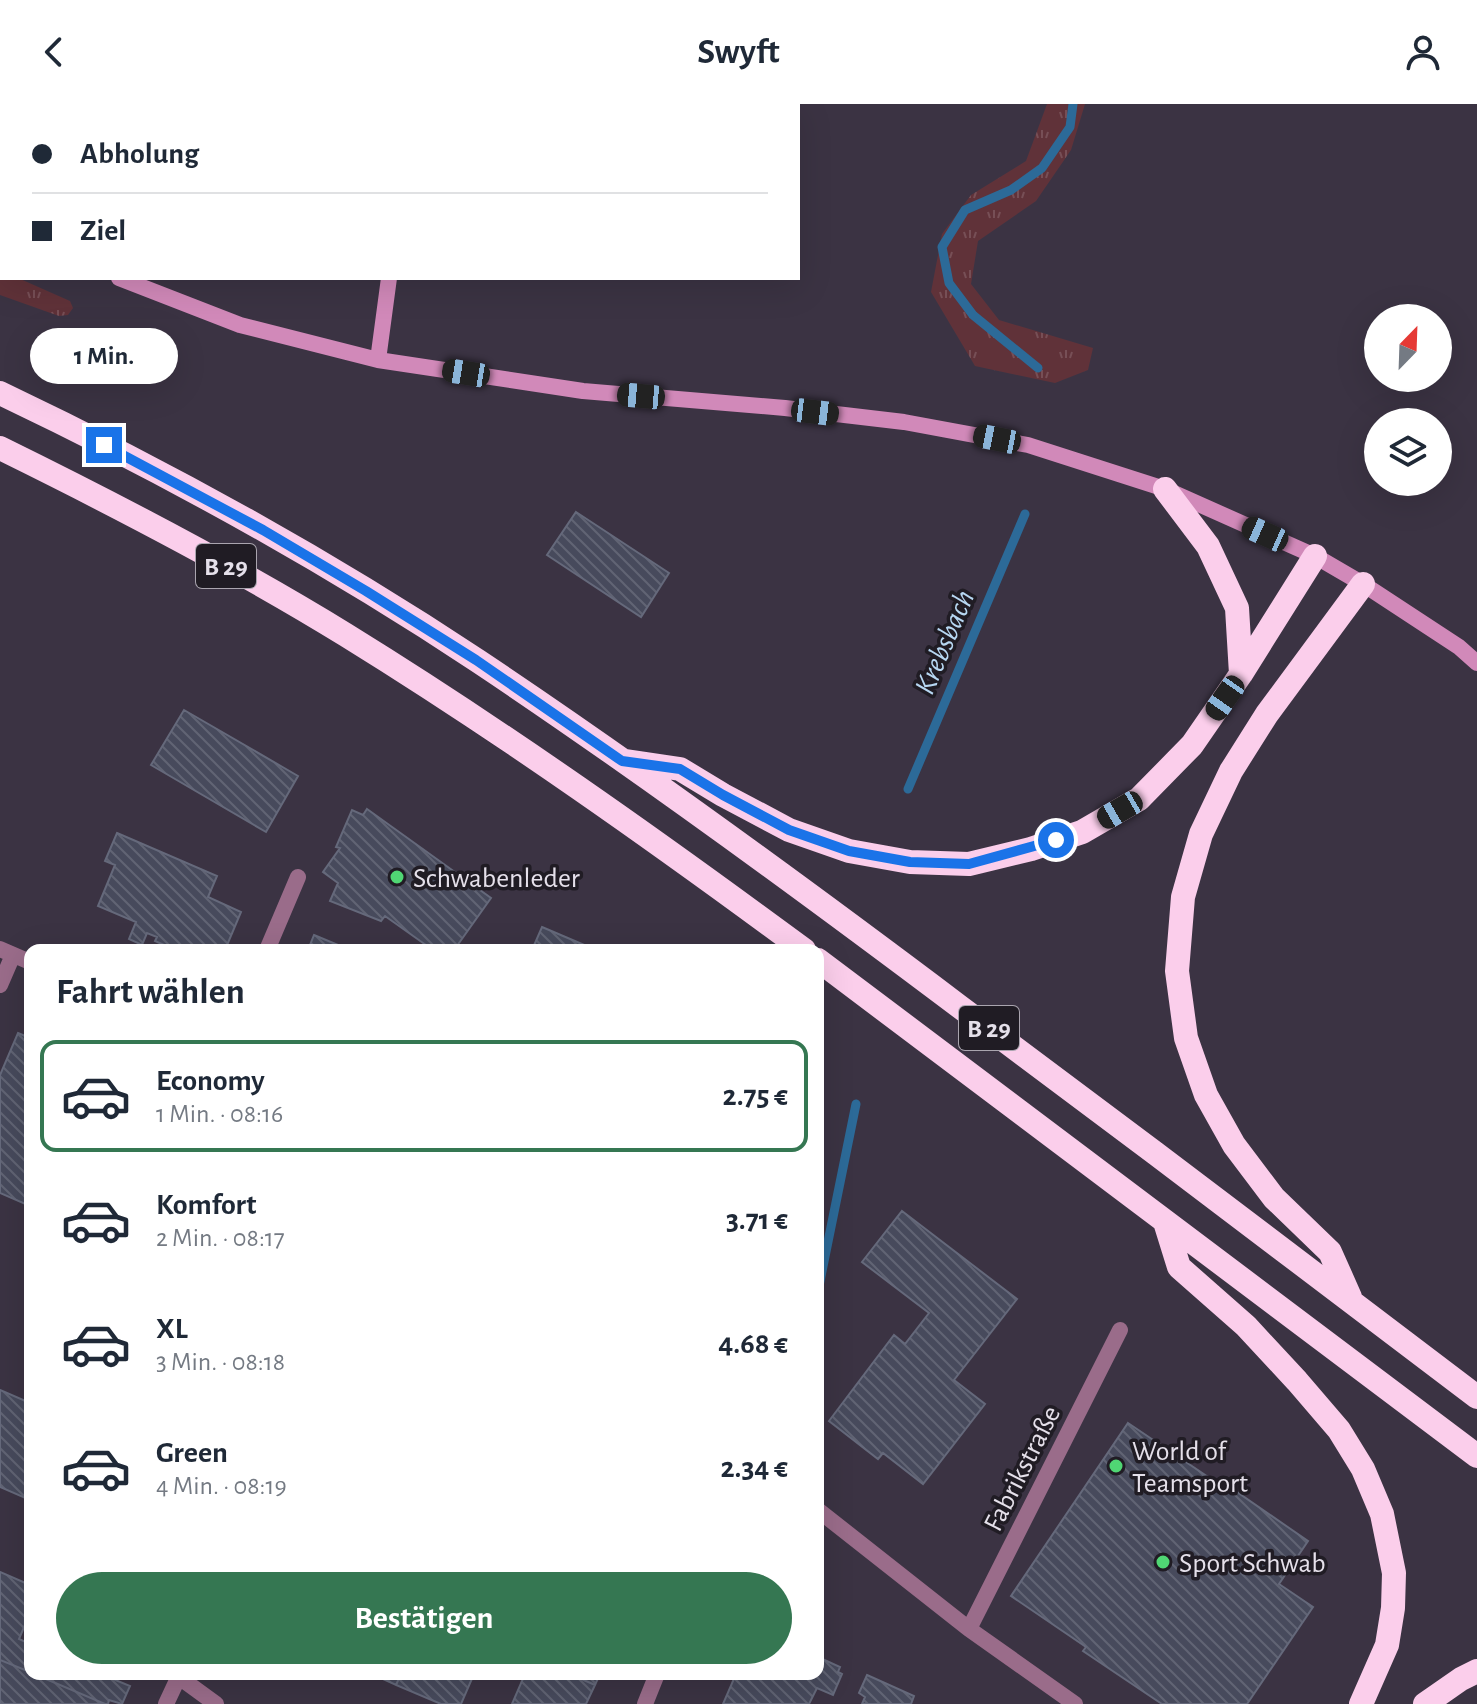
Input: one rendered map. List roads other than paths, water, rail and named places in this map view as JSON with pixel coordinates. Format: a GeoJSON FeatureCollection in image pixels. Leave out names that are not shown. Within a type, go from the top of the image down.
{"type":"FeatureCollection","features":[{"type":"Feature","properties":{"kind":"highway","name":"B 29"},"geometry":{"type":"LineString","coordinates":[[0,393],[263,530],[476,660],[906,966],[1477,1397]]}},
{"type":"Feature","properties":{"kind":"highway","name":"B 29"},"geometry":{"type":"LineString","coordinates":[[0,448],[240,573],[356,642],[601,803],[796,944]]}},
{"type":"Feature","properties":{"kind":"highway"},"geometry":{"type":"LineString","coordinates":[[1165,489],[1208,546],[1237,608],[1241,674]]}},
{"type":"Feature","properties":{"kind":"highway"},"geometry":{"type":"LineString","coordinates":[[622,761],[680,769],[789,830],[849,851],[910,862],[969,864],[1031,849],[1082,832],[1139,799],[1192,745],[1315,556]]}},
{"type":"Feature","properties":{"kind":"highway"},"geometry":{"type":"LineString","coordinates":[[1352,1301],[1330,1252],[1274,1198],[1234,1145],[1206,1095],[1186,1038],[1177,971],[1183,897],[1201,834],[1231,771],[1267,714],[1363,584]]}},
{"type":"Feature","properties":{"kind":"highway","name":"B 29"},"geometry":{"type":"LineString","coordinates":[[824,965],[1477,1456]]}},
{"type":"Feature","properties":{"kind":"highway"},"geometry":{"type":"LineString","coordinates":[[1165,1222],[1179,1267],[1246,1326],[1339,1430],[1363,1469],[1382,1514],[1394,1573],[1393,1608],[1387,1645],[1361,1704]]}},
{"type":"Feature","properties":{"kind":"highway"},"geometry":{"type":"LineString","coordinates":[[1425,1704],[1477,1671]]}},
{"type":"Feature","properties":{"kind":"main road"},"geometry":{"type":"LineString","coordinates":[[124,280],[240,325],[378,360],[583,391],[785,408],[904,422],[1028,445],[1165,489],[1315,556],[1459,647],[1477,663]]}},
{"type":"Feature","properties":{"kind":"main road"},"geometry":{"type":"LineString","coordinates":[[378,360],[389,280]]}},
{"type":"Feature","properties":{"kind":"street"},"geometry":{"type":"LineString","coordinates":[[270,944],[298,877]]}},
{"type":"Feature","properties":{"kind":"street"},"geometry":{"type":"LineString","coordinates":[[0,985],[7,952]]}},
{"type":"Feature","properties":{"kind":"street","name":"Fabrikstraße"},"geometry":{"type":"LineString","coordinates":[[969,1629],[1120,1330]]}},
{"type":"Feature","properties":{"kind":"street"},"geometry":{"type":"LineString","coordinates":[[824,1515],[969,1629],[1075,1704]]}},
{"type":"Feature","properties":{"kind":"street"},"geometry":{"type":"LineString","coordinates":[[166,1704],[178,1680]]}},
{"type":"Feature","properties":{"kind":"street"},"geometry":{"type":"LineString","coordinates":[[186,1680],[216,1704]]}},
{"type":"Feature","properties":{"kind":"street"},"geometry":{"type":"LineString","coordinates":[[645,1704],[655,1680]]}},
{"type":"Feature","properties":{"kind":"waterway","name":"Krebsbach"},"geometry":{"type":"LineString","coordinates":[[1038,368],[973,315],[949,283],[942,247],[965,210],[1011,190],[1042,168],[1070,127],[1073,104]]}},
{"type":"Feature","properties":{"kind":"waterway","name":"Krebsbach"},"geometry":{"type":"LineString","coordinates":[[908,789],[1025,514]]}},
{"type":"Feature","properties":{"kind":"waterway","name":"Krebsbach"},"geometry":{"type":"LineString","coordinates":[[824,1261],[856,1104]]}},
{"type":"Feature","properties":{"kind":"place","name":"Schwabenleder"},"geometry":{"type":"Point","coordinates":[397,877]}},
{"type":"Feature","properties":{"kind":"place","name":"World of Teamsport"},"geometry":{"type":"Point","coordinates":[1116,1466]}},
{"type":"Feature","properties":{"kind":"place","name":"Sport Schwab"},"geometry":{"type":"Point","coordinates":[1163,1562]}}]}
